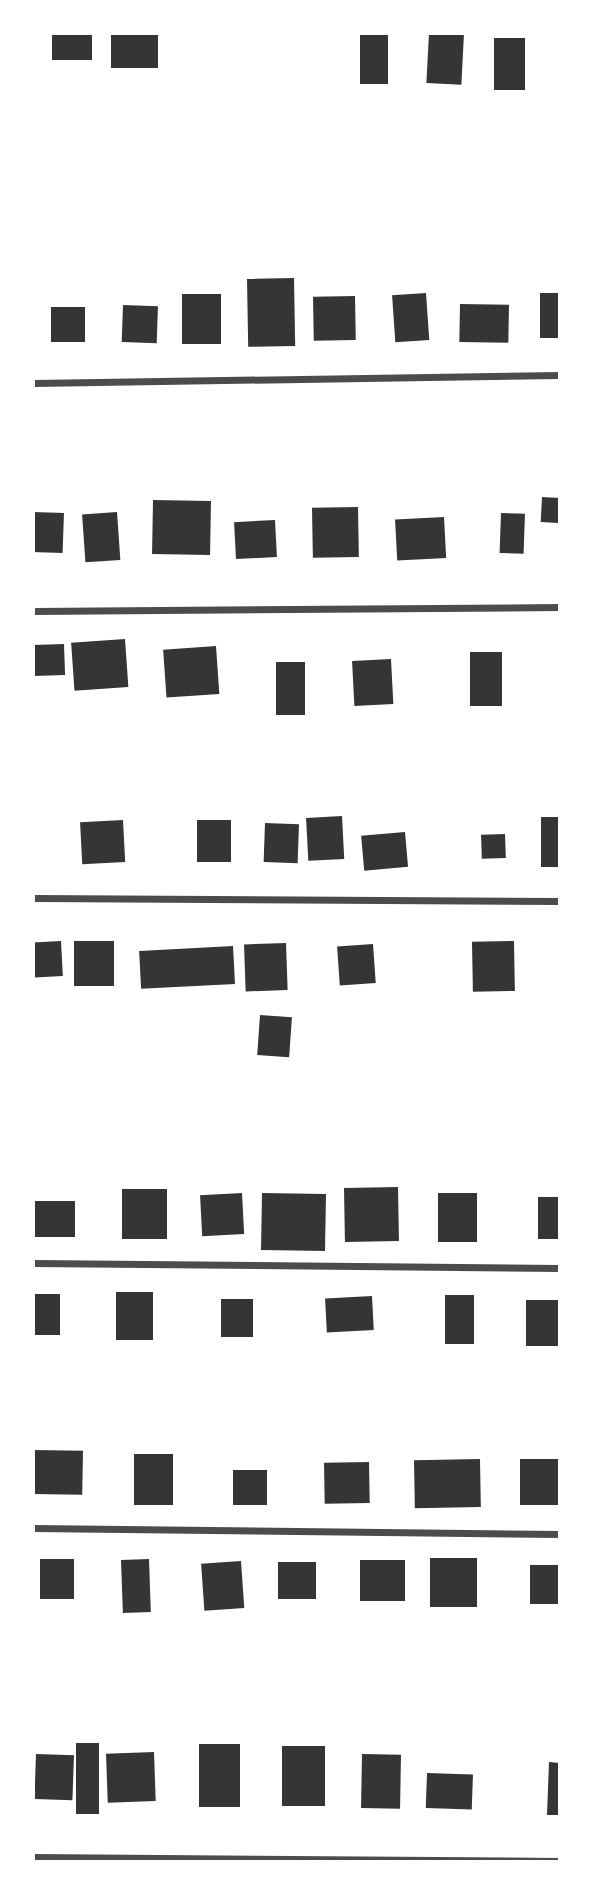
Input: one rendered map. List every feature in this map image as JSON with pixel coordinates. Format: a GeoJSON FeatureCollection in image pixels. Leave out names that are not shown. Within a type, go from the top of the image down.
{"type":"FeatureCollection","features":[{"type":"Feature","properties":{"kind":"street"},"geometry":{"type":"LineString","coordinates":[[33,383],[560,375]]}},
{"type":"Feature","properties":{"kind":"street"},"geometry":{"type":"LineString","coordinates":[[33,611],[560,607]]}},
{"type":"Feature","properties":{"kind":"street"},"geometry":{"type":"LineString","coordinates":[[33,898],[560,901]]}},
{"type":"Feature","properties":{"kind":"street"},"geometry":{"type":"LineString","coordinates":[[33,1264],[560,1268]]}},
{"type":"Feature","properties":{"kind":"street"},"geometry":{"type":"LineString","coordinates":[[33,1528],[560,1534]]}},
{"type":"Feature","properties":{"kind":"street"},"geometry":{"type":"LineString","coordinates":[[33,1857],[560,1861]]}},
{"type":"Feature","properties":{"kind":"building"},"geometry":{"type":"Polygon","coordinates":[[[52,33],[92,33],[92,60],[52,60],[52,33]]]}},
{"type":"Feature","properties":{"kind":"building"},"geometry":{"type":"Polygon","coordinates":[[[111,33],[158,33],[158,68],[111,68],[111,33]]]}},
{"type":"Feature","properties":{"kind":"building"},"geometry":{"type":"Polygon","coordinates":[[[360,33],[388,33],[388,84],[360,84],[360,33]]]}},
{"type":"Feature","properties":{"kind":"building"},"geometry":{"type":"Polygon","coordinates":[[[429,33],[464,35],[461,85],[426,83],[429,33]]]}},
{"type":"Feature","properties":{"kind":"building"},"geometry":{"type":"Polygon","coordinates":[[[494,38],[525,38],[525,90],[494,90],[494,38]]]}},
{"type":"Feature","properties":{"kind":"building"},"geometry":{"type":"Polygon","coordinates":[[[294,278],[295,346],[248,347],[247,279],[294,278]]]}},
{"type":"Feature","properties":{"kind":"building"},"geometry":{"type":"Polygon","coordinates":[[[426,293],[429,340],[395,342],[392,295],[426,293]]]}},
{"type":"Feature","properties":{"kind":"building"},"geometry":{"type":"Polygon","coordinates":[[[540,293],[560,293],[560,338],[540,338],[540,293]]]}},
{"type":"Feature","properties":{"kind":"building"},"geometry":{"type":"Polygon","coordinates":[[[182,294],[221,294],[221,344],[182,344],[182,294]]]}},
{"type":"Feature","properties":{"kind":"building"},"geometry":{"type":"Polygon","coordinates":[[[355,296],[356,340],[314,341],[313,297],[355,296]]]}},
{"type":"Feature","properties":{"kind":"building"},"geometry":{"type":"Polygon","coordinates":[[[460,304],[509,305],[508,343],[459,342],[460,304]]]}},
{"type":"Feature","properties":{"kind":"building"},"geometry":{"type":"Polygon","coordinates":[[[123,305],[158,306],[157,343],[122,342],[123,305]]]}},
{"type":"Feature","properties":{"kind":"building"},"geometry":{"type":"Polygon","coordinates":[[[51,307],[85,307],[85,342],[51,342],[51,307]]]}},
{"type":"Feature","properties":{"kind":"building"},"geometry":{"type":"Polygon","coordinates":[[[542,497],[560,498],[559,523],[541,522],[542,497]]]}},
{"type":"Feature","properties":{"kind":"building"},"geometry":{"type":"Polygon","coordinates":[[[153,500],[211,501],[210,555],[152,554],[153,500]]]}},
{"type":"Feature","properties":{"kind":"building"},"geometry":{"type":"Polygon","coordinates":[[[358,507],[359,557],[313,558],[312,508],[358,507]]]}},
{"type":"Feature","properties":{"kind":"building"},"geometry":{"type":"Polygon","coordinates":[[[33,512],[64,513],[63,553],[33,552],[33,512]]]}},
{"type":"Feature","properties":{"kind":"building"},"geometry":{"type":"Polygon","coordinates":[[[117,512],[120,560],[85,562],[82,514],[117,512]]]}},
{"type":"Feature","properties":{"kind":"building"},"geometry":{"type":"Polygon","coordinates":[[[501,513],[525,514],[524,554],[500,553],[501,513]]]}},
{"type":"Feature","properties":{"kind":"building"},"geometry":{"type":"Polygon","coordinates":[[[444,517],[446,558],[397,561],[395,520],[444,517]]]}},
{"type":"Feature","properties":{"kind":"building"},"geometry":{"type":"Polygon","coordinates":[[[275,520],[277,557],[236,559],[234,522],[275,520]]]}},
{"type":"Feature","properties":{"kind":"building"},"geometry":{"type":"Polygon","coordinates":[[[125,639],[128,687],[74,691],[71,643],[125,639]]]}},
{"type":"Feature","properties":{"kind":"building"},"geometry":{"type":"Polygon","coordinates":[[[64,644],[65,675],[34,676],[33,645],[64,644]]]}},
{"type":"Feature","properties":{"kind":"building"},"geometry":{"type":"Polygon","coordinates":[[[216,646],[219,694],[166,698],[163,650],[216,646]]]}},
{"type":"Feature","properties":{"kind":"building"},"geometry":{"type":"Polygon","coordinates":[[[470,652],[502,652],[502,706],[470,706],[470,652]]]}},
{"type":"Feature","properties":{"kind":"building"},"geometry":{"type":"Polygon","coordinates":[[[391,659],[393,704],[354,706],[352,661],[391,659]]]}},
{"type":"Feature","properties":{"kind":"building"},"geometry":{"type":"Polygon","coordinates":[[[276,662],[305,662],[305,715],[276,715],[276,662]]]}},
{"type":"Feature","properties":{"kind":"building"},"geometry":{"type":"Polygon","coordinates":[[[342,816],[344,859],[308,861],[306,818],[342,816]]]}},
{"type":"Feature","properties":{"kind":"building"},"geometry":{"type":"Polygon","coordinates":[[[541,817],[560,817],[560,867],[541,867],[541,817]]]}},
{"type":"Feature","properties":{"kind":"building"},"geometry":{"type":"Polygon","coordinates":[[[123,820],[125,862],[82,864],[80,822],[123,820]]]}},
{"type":"Feature","properties":{"kind":"building"},"geometry":{"type":"Polygon","coordinates":[[[197,820],[231,820],[231,862],[197,862],[197,820]]]}},
{"type":"Feature","properties":{"kind":"building"},"geometry":{"type":"Polygon","coordinates":[[[265,823],[299,824],[298,863],[264,862],[265,823]]]}},
{"type":"Feature","properties":{"kind":"building"},"geometry":{"type":"Polygon","coordinates":[[[405,832],[408,867],[364,871],[361,836],[405,832]]]}},
{"type":"Feature","properties":{"kind":"building"},"geometry":{"type":"Polygon","coordinates":[[[505,834],[506,858],[482,859],[481,835],[505,834]]]}},
{"type":"Feature","properties":{"kind":"building"},"geometry":{"type":"Polygon","coordinates":[[[61,941],[63,976],[35,977],[33,942],[61,941]]]}},
{"type":"Feature","properties":{"kind":"building"},"geometry":{"type":"Polygon","coordinates":[[[74,941],[114,941],[114,986],[74,986],[74,941]]]}},
{"type":"Feature","properties":{"kind":"building"},"geometry":{"type":"Polygon","coordinates":[[[514,941],[515,991],[473,992],[472,942],[514,941]]]}},
{"type":"Feature","properties":{"kind":"building"},"geometry":{"type":"Polygon","coordinates":[[[286,943],[288,990],[246,991],[244,944],[286,943]]]}},
{"type":"Feature","properties":{"kind":"building"},"geometry":{"type":"Polygon","coordinates":[[[373,944],[376,983],[340,985],[337,947],[373,944]]]}},
{"type":"Feature","properties":{"kind":"building"},"geometry":{"type":"Polygon","coordinates":[[[233,946],[235,984],[141,989],[139,951],[233,946]]]}},
{"type":"Feature","properties":{"kind":"building"},"geometry":{"type":"Polygon","coordinates":[[[260,1015],[292,1017],[289,1057],[257,1055],[260,1015]]]}},
{"type":"Feature","properties":{"kind":"building"},"geometry":{"type":"Polygon","coordinates":[[[398,1187],[399,1241],[345,1242],[344,1188],[398,1187]]]}},
{"type":"Feature","properties":{"kind":"building"},"geometry":{"type":"Polygon","coordinates":[[[122,1189],[167,1189],[167,1239],[122,1239],[122,1189]]]}},
{"type":"Feature","properties":{"kind":"building"},"geometry":{"type":"Polygon","coordinates":[[[242,1193],[244,1234],[202,1236],[200,1195],[242,1193]]]}},
{"type":"Feature","properties":{"kind":"building"},"geometry":{"type":"Polygon","coordinates":[[[262,1193],[326,1194],[325,1251],[261,1250],[262,1193]]]}},
{"type":"Feature","properties":{"kind":"building"},"geometry":{"type":"Polygon","coordinates":[[[438,1193],[477,1193],[477,1242],[438,1242],[438,1193]]]}},
{"type":"Feature","properties":{"kind":"building"},"geometry":{"type":"Polygon","coordinates":[[[538,1197],[560,1197],[560,1239],[538,1239],[538,1197]]]}},
{"type":"Feature","properties":{"kind":"building"},"geometry":{"type":"Polygon","coordinates":[[[33,1201],[75,1201],[75,1237],[33,1237],[33,1201]]]}},
{"type":"Feature","properties":{"kind":"building"},"geometry":{"type":"Polygon","coordinates":[[[116,1292],[153,1292],[153,1340],[116,1340],[116,1292]]]}},
{"type":"Feature","properties":{"kind":"building"},"geometry":{"type":"Polygon","coordinates":[[[33,1294],[60,1294],[60,1335],[33,1335],[33,1294]]]}},
{"type":"Feature","properties":{"kind":"building"},"geometry":{"type":"Polygon","coordinates":[[[445,1295],[474,1295],[474,1344],[445,1344],[445,1295]]]}},
{"type":"Feature","properties":{"kind":"building"},"geometry":{"type":"Polygon","coordinates":[[[372,1296],[374,1330],[327,1332],[325,1298],[372,1296]]]}},
{"type":"Feature","properties":{"kind":"building"},"geometry":{"type":"Polygon","coordinates":[[[221,1299],[253,1299],[253,1337],[221,1337],[221,1299]]]}},
{"type":"Feature","properties":{"kind":"building"},"geometry":{"type":"Polygon","coordinates":[[[526,1300],[560,1300],[560,1346],[526,1346],[526,1300]]]}},
{"type":"Feature","properties":{"kind":"building"},"geometry":{"type":"Polygon","coordinates":[[[33,1450],[83,1451],[82,1495],[33,1494],[33,1450]]]}},
{"type":"Feature","properties":{"kind":"building"},"geometry":{"type":"Polygon","coordinates":[[[134,1454],[173,1454],[173,1505],[134,1505],[134,1454]]]}},
{"type":"Feature","properties":{"kind":"building"},"geometry":{"type":"Polygon","coordinates":[[[480,1459],[481,1507],[415,1508],[414,1460],[480,1459]]]}},
{"type":"Feature","properties":{"kind":"building"},"geometry":{"type":"Polygon","coordinates":[[[520,1459],[560,1459],[560,1505],[520,1505],[520,1459]]]}},
{"type":"Feature","properties":{"kind":"building"},"geometry":{"type":"Polygon","coordinates":[[[369,1462],[370,1503],[325,1504],[324,1463],[369,1462]]]}},
{"type":"Feature","properties":{"kind":"building"},"geometry":{"type":"Polygon","coordinates":[[[233,1470],[267,1470],[267,1505],[233,1505],[233,1470]]]}},
{"type":"Feature","properties":{"kind":"building"},"geometry":{"type":"Polygon","coordinates":[[[430,1558],[477,1558],[477,1607],[430,1607],[430,1558]]]}},
{"type":"Feature","properties":{"kind":"building"},"geometry":{"type":"Polygon","coordinates":[[[40,1559],[74,1559],[74,1599],[40,1599],[40,1559]]]}},
{"type":"Feature","properties":{"kind":"building"},"geometry":{"type":"Polygon","coordinates":[[[149,1559],[151,1612],[123,1613],[121,1560],[149,1559]]]}},
{"type":"Feature","properties":{"kind":"building"},"geometry":{"type":"Polygon","coordinates":[[[360,1560],[405,1560],[405,1601],[360,1601],[360,1560]]]}},
{"type":"Feature","properties":{"kind":"building"},"geometry":{"type":"Polygon","coordinates":[[[241,1561],[244,1608],[204,1611],[201,1564],[241,1561]]]}},
{"type":"Feature","properties":{"kind":"building"},"geometry":{"type":"Polygon","coordinates":[[[278,1562],[316,1562],[316,1599],[278,1599],[278,1562]]]}},
{"type":"Feature","properties":{"kind":"building"},"geometry":{"type":"Polygon","coordinates":[[[530,1565],[560,1565],[560,1604],[530,1604],[530,1565]]]}},
{"type":"Feature","properties":{"kind":"building"},"geometry":{"type":"Polygon","coordinates":[[[76,1743],[99,1743],[99,1814],[76,1814],[76,1743]]]}},
{"type":"Feature","properties":{"kind":"building"},"geometry":{"type":"Polygon","coordinates":[[[199,1744],[240,1744],[240,1807],[199,1807],[199,1744]]]}},
{"type":"Feature","properties":{"kind":"building"},"geometry":{"type":"Polygon","coordinates":[[[282,1746],[325,1746],[325,1806],[282,1806],[282,1746]]]}},
{"type":"Feature","properties":{"kind":"building"},"geometry":{"type":"Polygon","coordinates":[[[154,1752],[156,1801],[108,1803],[106,1754],[154,1752]]]}},
{"type":"Feature","properties":{"kind":"building"},"geometry":{"type":"Polygon","coordinates":[[[36,1754],[74,1755],[72,1800],[34,1799],[36,1754]]]}},
{"type":"Feature","properties":{"kind":"building"},"geometry":{"type":"Polygon","coordinates":[[[362,1754],[401,1755],[400,1809],[361,1808],[362,1754]]]}},
{"type":"Feature","properties":{"kind":"building"},"geometry":{"type":"Polygon","coordinates":[[[549,1762],[560,1763],[560,1815],[547,1815],[549,1762]]]}},
{"type":"Feature","properties":{"kind":"building"},"geometry":{"type":"Polygon","coordinates":[[[427,1773],[473,1775],[472,1810],[426,1808],[427,1773]]]}}]}
